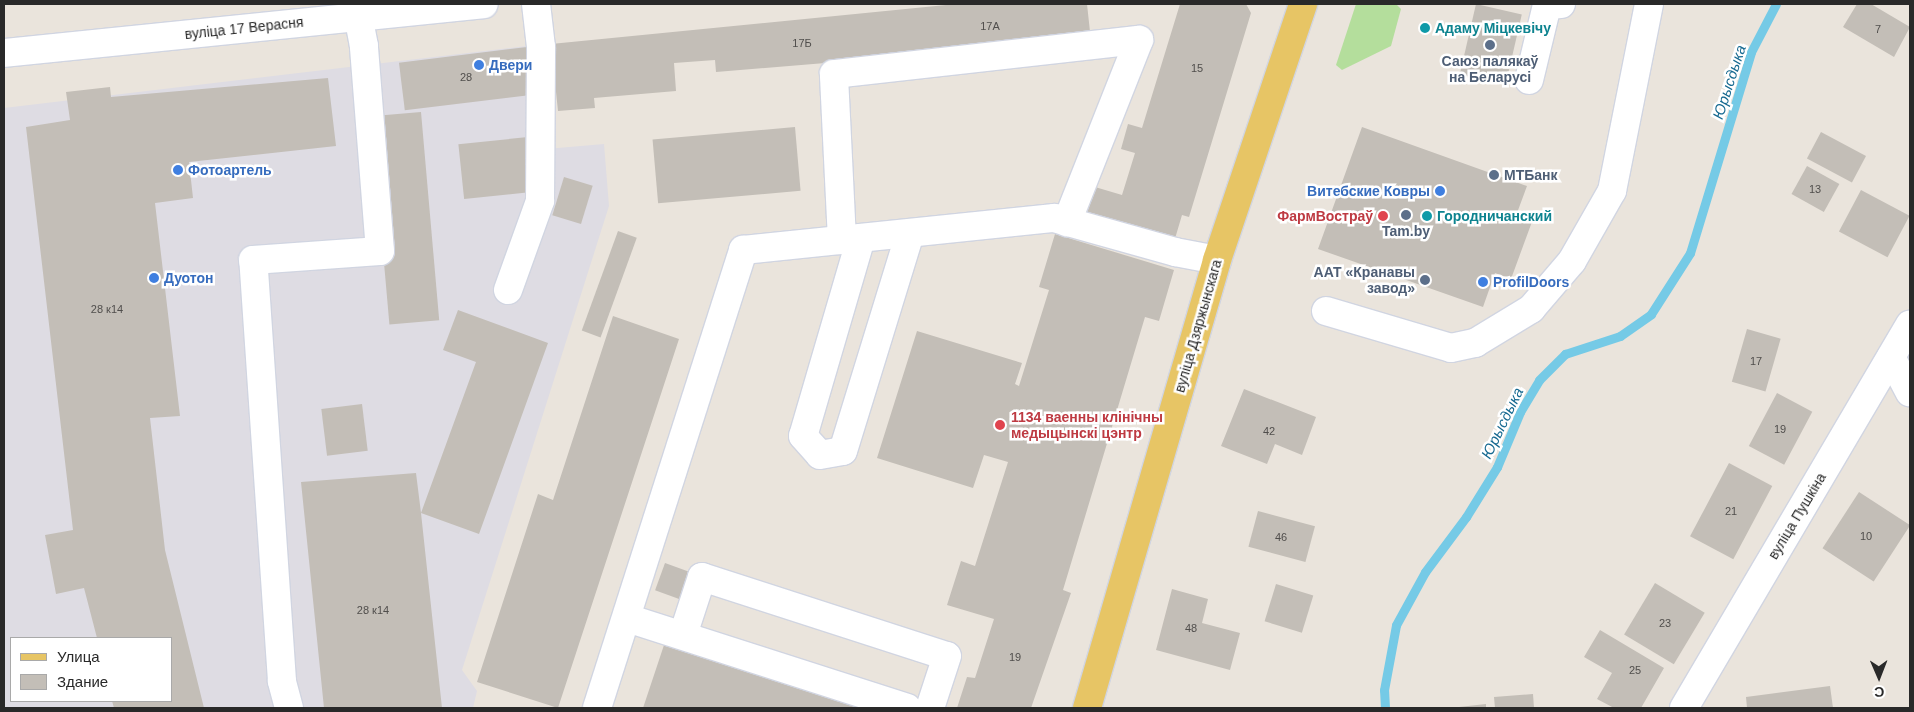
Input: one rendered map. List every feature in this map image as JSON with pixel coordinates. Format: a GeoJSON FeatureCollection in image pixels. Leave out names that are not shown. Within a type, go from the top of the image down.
{"type":"FeatureCollection","features":[{"type":"Feature","properties":{"kind":"main road","name":"вуліца Дзяржынскага"},"geometry":{"type":"LineString","coordinates":[[1087,708],[1217,260],[1303,4]]}},
{"type":"Feature","properties":{"kind":"street","name":"вуліца 17 Верасня"},"geometry":{"type":"LineString","coordinates":[[4,54],[346,13],[484,4]]}},
{"type":"Feature","properties":{"kind":"street"},"geometry":{"type":"LineString","coordinates":[[508,290],[540,201],[541,47],[536,4]]}},
{"type":"Feature","properties":{"kind":"street"},"geometry":{"type":"LineString","coordinates":[[1529,80],[1552,4]]}},
{"type":"Feature","properties":{"kind":"street"},"geometry":{"type":"LineString","coordinates":[[1326,311],[1451,348],[1475,343],[1531,308],[1572,261],[1612,191],[1649,4]]}},
{"type":"Feature","properties":{"kind":"street"},"geometry":{"type":"LineString","coordinates":[[289,708],[282,682],[253,260],[380,251],[364,46],[346,13]]}},
{"type":"Feature","properties":{"kind":"street"},"geometry":{"type":"LineString","coordinates":[[910,233],[843,451],[820,455],[803,436],[852,239],[834,74],[1139,40],[1068,222]]}},
{"type":"Feature","properties":{"kind":"street"},"geometry":{"type":"LineString","coordinates":[[597,708],[743,250],[1054,218],[1176,252],[1217,260]]}},
{"type":"Feature","properties":{"kind":"street","name":"вуліца Пушкіна"},"geometry":{"type":"LineString","coordinates":[[1684,708],[1910,325]]}},
{"type":"Feature","properties":{"kind":"street"},"geometry":{"type":"LineString","coordinates":[[1891,357],[1910,392]]}},
{"type":"Feature","properties":{"kind":"street"},"geometry":{"type":"LineString","coordinates":[[683,635],[702,577],[947,656],[930,708]]}},
{"type":"Feature","properties":{"kind":"street"},"geometry":{"type":"LineString","coordinates":[[626,618],[907,708]]}},
{"type":"Feature","properties":{"kind":"shaded area"},"geometry":{"type":"Polygon","coordinates":[[[535,45],[546,149],[604,144],[609,206],[462,670],[477,691],[473,708],[4,708],[4,108],[535,45]]]}},
{"type":"Feature","properties":{"kind":"green space"},"geometry":{"type":"Polygon","coordinates":[[[1356,4],[1396,4],[1401,9],[1391,46],[1342,70],[1336,65],[1356,4]]]}},
{"type":"Feature","properties":{"kind":"building"},"geometry":{"type":"Polygon","coordinates":[[[956,4],[1087,4],[1091,41],[716,72],[715,60],[674,63],[676,91],[594,98],[595,108],[558,111],[551,44],[956,4]]]}},
{"type":"Feature","properties":{"kind":"building"},"geometry":{"type":"Polygon","coordinates":[[[1180,4],[1246,4],[1251,13],[1189,217],[1182,215],[1174,242],[1086,216],[1095,187],[1122,195],[1135,153],[1121,149],[1128,124],[1142,128],[1180,4]]]}},
{"type":"Feature","properties":{"kind":"building","name":"Саюз палякаў на Беларусі"},"geometry":{"type":"Polygon","coordinates":[[[1476,4],[1522,15],[1506,85],[1460,74],[1476,4]]]}},
{"type":"Feature","properties":{"kind":"building"},"geometry":{"type":"Polygon","coordinates":[[[1857,4],[1871,4],[1910,27],[1894,57],[1843,27],[1857,4]]]}},
{"type":"Feature","properties":{"kind":"building"},"geometry":{"type":"Polygon","coordinates":[[[527,47],[533,95],[405,110],[399,63],[527,47]]]}},
{"type":"Feature","properties":{"kind":"building"},"geometry":{"type":"Polygon","coordinates":[[[328,78],[336,146],[189,162],[193,198],[155,203],[180,416],[150,418],[165,550],[204,708],[114,708],[112,702],[172,702],[172,637],[97,637],[84,588],[56,594],[45,535],[73,530],[26,127],[70,120],[66,92],[110,87],[111,97],[328,78]]]}},
{"type":"Feature","properties":{"kind":"building"},"geometry":{"type":"Polygon","coordinates":[[[421,112],[439,320],[389,325],[371,116],[421,112]]]}},
{"type":"Feature","properties":{"kind":"building"},"geometry":{"type":"Polygon","coordinates":[[[795,127],[801,191],[658,203],[653,139],[795,127]]]}},
{"type":"Feature","properties":{"kind":"building","name":"Городничанский"},"geometry":{"type":"Polygon","coordinates":[[[1362,127],[1527,186],[1517,213],[1533,219],[1511,279],[1495,273],[1483,307],[1318,249],[1362,127]]]}},
{"type":"Feature","properties":{"kind":"building"},"geometry":{"type":"Polygon","coordinates":[[[1821,132],[1866,156],[1852,182],[1807,158],[1821,132]]]}},
{"type":"Feature","properties":{"kind":"building"},"geometry":{"type":"Polygon","coordinates":[[[528,137],[534,192],[464,199],[458,144],[528,137]]]}},
{"type":"Feature","properties":{"kind":"building"},"geometry":{"type":"Polygon","coordinates":[[[1807,166],[1839,184],[1824,212],[1791,194],[1807,166]]]}},
{"type":"Feature","properties":{"kind":"building"},"geometry":{"type":"Polygon","coordinates":[[[564,177],[593,186],[581,224],[552,215],[564,177]]]}},
{"type":"Feature","properties":{"kind":"building"},"geometry":{"type":"Polygon","coordinates":[[[1861,190],[1910,216],[1887,257],[1839,231],[1861,190]]]}},
{"type":"Feature","properties":{"kind":"building"},"geometry":{"type":"Polygon","coordinates":[[[618,231],[637,238],[601,337],[582,331],[618,231]]]}},
{"type":"Feature","properties":{"kind":"building","name":"1134 ваенны клінічны медыцынскі цэнтр"},"geometry":{"type":"Polygon","coordinates":[[[1055,234],[1174,270],[1159,321],[1145,317],[1063,590],[1071,593],[1031,708],[957,708],[967,677],[975,678],[994,619],[947,605],[961,561],[975,566],[1008,462],[984,455],[973,488],[877,458],[917,331],[1022,363],[1015,384],[1019,386],[1049,290],[1039,287],[1055,234]]]}},
{"type":"Feature","properties":{"kind":"building"},"geometry":{"type":"Polygon","coordinates":[[[458,310],[548,343],[479,534],[421,513],[476,362],[443,350],[458,310]]]}},
{"type":"Feature","properties":{"kind":"building"},"geometry":{"type":"Polygon","coordinates":[[[613,316],[679,339],[558,708],[477,682],[538,494],[553,500],[613,316]]]}},
{"type":"Feature","properties":{"kind":"building"},"geometry":{"type":"Polygon","coordinates":[[[1747,329],[1781,339],[1765,392],[1732,382],[1747,329]]]}},
{"type":"Feature","properties":{"kind":"building"},"geometry":{"type":"Polygon","coordinates":[[[1244,389],[1316,417],[1302,455],[1275,444],[1267,464],[1221,446],[1244,389]]]}},
{"type":"Feature","properties":{"kind":"building"},"geometry":{"type":"Polygon","coordinates":[[[1777,393],[1812,412],[1784,465],[1749,446],[1777,393]]]}},
{"type":"Feature","properties":{"kind":"building"},"geometry":{"type":"Polygon","coordinates":[[[362,404],[368,451],[327,456],[321,409],[362,404]]]}},
{"type":"Feature","properties":{"kind":"building"},"geometry":{"type":"Polygon","coordinates":[[[1729,463],[1772,486],[1733,559],[1690,536],[1729,463]]]}},
{"type":"Feature","properties":{"kind":"building"},"geometry":{"type":"Polygon","coordinates":[[[416,473],[442,708],[324,708],[301,482],[416,473]]]}},
{"type":"Feature","properties":{"kind":"building"},"geometry":{"type":"Polygon","coordinates":[[[1859,492],[1910,525],[1874,581],[1823,548],[1859,492]]]}},
{"type":"Feature","properties":{"kind":"building"},"geometry":{"type":"Polygon","coordinates":[[[1258,511],[1315,526],[1305,562],[1248,547],[1258,511]]]}},
{"type":"Feature","properties":{"kind":"building"},"geometry":{"type":"Polygon","coordinates":[[[665,563],[693,573],[683,601],[655,590],[665,563]]]}},
{"type":"Feature","properties":{"kind":"building"},"geometry":{"type":"Polygon","coordinates":[[[1655,583],[1705,613],[1674,664],[1624,634],[1655,583]]]}},
{"type":"Feature","properties":{"kind":"building"},"geometry":{"type":"Polygon","coordinates":[[[1276,584],[1313,595],[1302,633],[1265,621],[1276,584]]]}},
{"type":"Feature","properties":{"kind":"building"},"geometry":{"type":"Polygon","coordinates":[[[1172,589],[1208,599],[1202,623],[1240,633],[1230,670],[1156,650],[1172,589]]]}},
{"type":"Feature","properties":{"kind":"building"},"geometry":{"type":"Polygon","coordinates":[[[1600,630],[1664,668],[1641,708],[1614,708],[1597,699],[1612,673],[1584,657],[1600,630]]]}},
{"type":"Feature","properties":{"kind":"building"},"geometry":{"type":"Polygon","coordinates":[[[665,642],[868,708],[643,708],[665,642]]]}},
{"type":"Feature","properties":{"kind":"building"},"geometry":{"type":"Polygon","coordinates":[[[1830,686],[1833,708],[1747,708],[1746,697],[1830,686]]]}},
{"type":"Feature","properties":{"kind":"building"},"geometry":{"type":"Polygon","coordinates":[[[1533,694],[1534,708],[1495,708],[1494,697],[1533,694]]]}},
{"type":"Feature","properties":{"kind":"building"},"geometry":{"type":"Polygon","coordinates":[[[1486,704],[1486,708],[1459,708],[1459,707],[1486,704]]]}},
{"type":"Feature","properties":{"kind":"waterway","name":"Юрысдыка"},"geometry":{"type":"LineString","coordinates":[[1385,708],[1384,690],[1396,625],[1425,572],[1466,517],[1497,467],[1520,412],[1539,380],[1565,354],[1620,336],[1651,314],[1690,253],[1751,52],[1776,4]]}},
{"type":"Feature","properties":{"kind":"place","name":"Адаму Міцкевічу"},"geometry":{"type":"Point","coordinates":[1425,28]}},
{"type":"Feature","properties":{"kind":"place","name":"Саюз палякаў на Беларусі"},"geometry":{"type":"Point","coordinates":[1490,45]}},
{"type":"Feature","properties":{"kind":"place","name":"Двери"},"geometry":{"type":"Point","coordinates":[479,65]}},
{"type":"Feature","properties":{"kind":"place","name":"Фотоартель"},"geometry":{"type":"Point","coordinates":[178,170]}},
{"type":"Feature","properties":{"kind":"place","name":"МТБанк"},"geometry":{"type":"Point","coordinates":[1494,175]}},
{"type":"Feature","properties":{"kind":"place","name":"Витебские Ковры"},"geometry":{"type":"Point","coordinates":[1440,191]}},
{"type":"Feature","properties":{"kind":"place","name":"Tam.by"},"geometry":{"type":"Point","coordinates":[1406,215]}},
{"type":"Feature","properties":{"kind":"place","name":"ФармВостраў"},"geometry":{"type":"Point","coordinates":[1383,216]}},
{"type":"Feature","properties":{"kind":"place","name":"Городничанский"},"geometry":{"type":"Point","coordinates":[1427,216]}},
{"type":"Feature","properties":{"kind":"place","name":"Дуотон"},"geometry":{"type":"Point","coordinates":[154,278]}},
{"type":"Feature","properties":{"kind":"place","name":"ААТ «Кранавы завод»"},"geometry":{"type":"Point","coordinates":[1425,280]}},
{"type":"Feature","properties":{"kind":"place","name":"ProfilDoors"},"geometry":{"type":"Point","coordinates":[1483,282]}},
{"type":"Feature","properties":{"kind":"place","name":"1134 ваенны клінічны медыцынскі цэнтр"},"geometry":{"type":"Point","coordinates":[1000,425]}}]}
